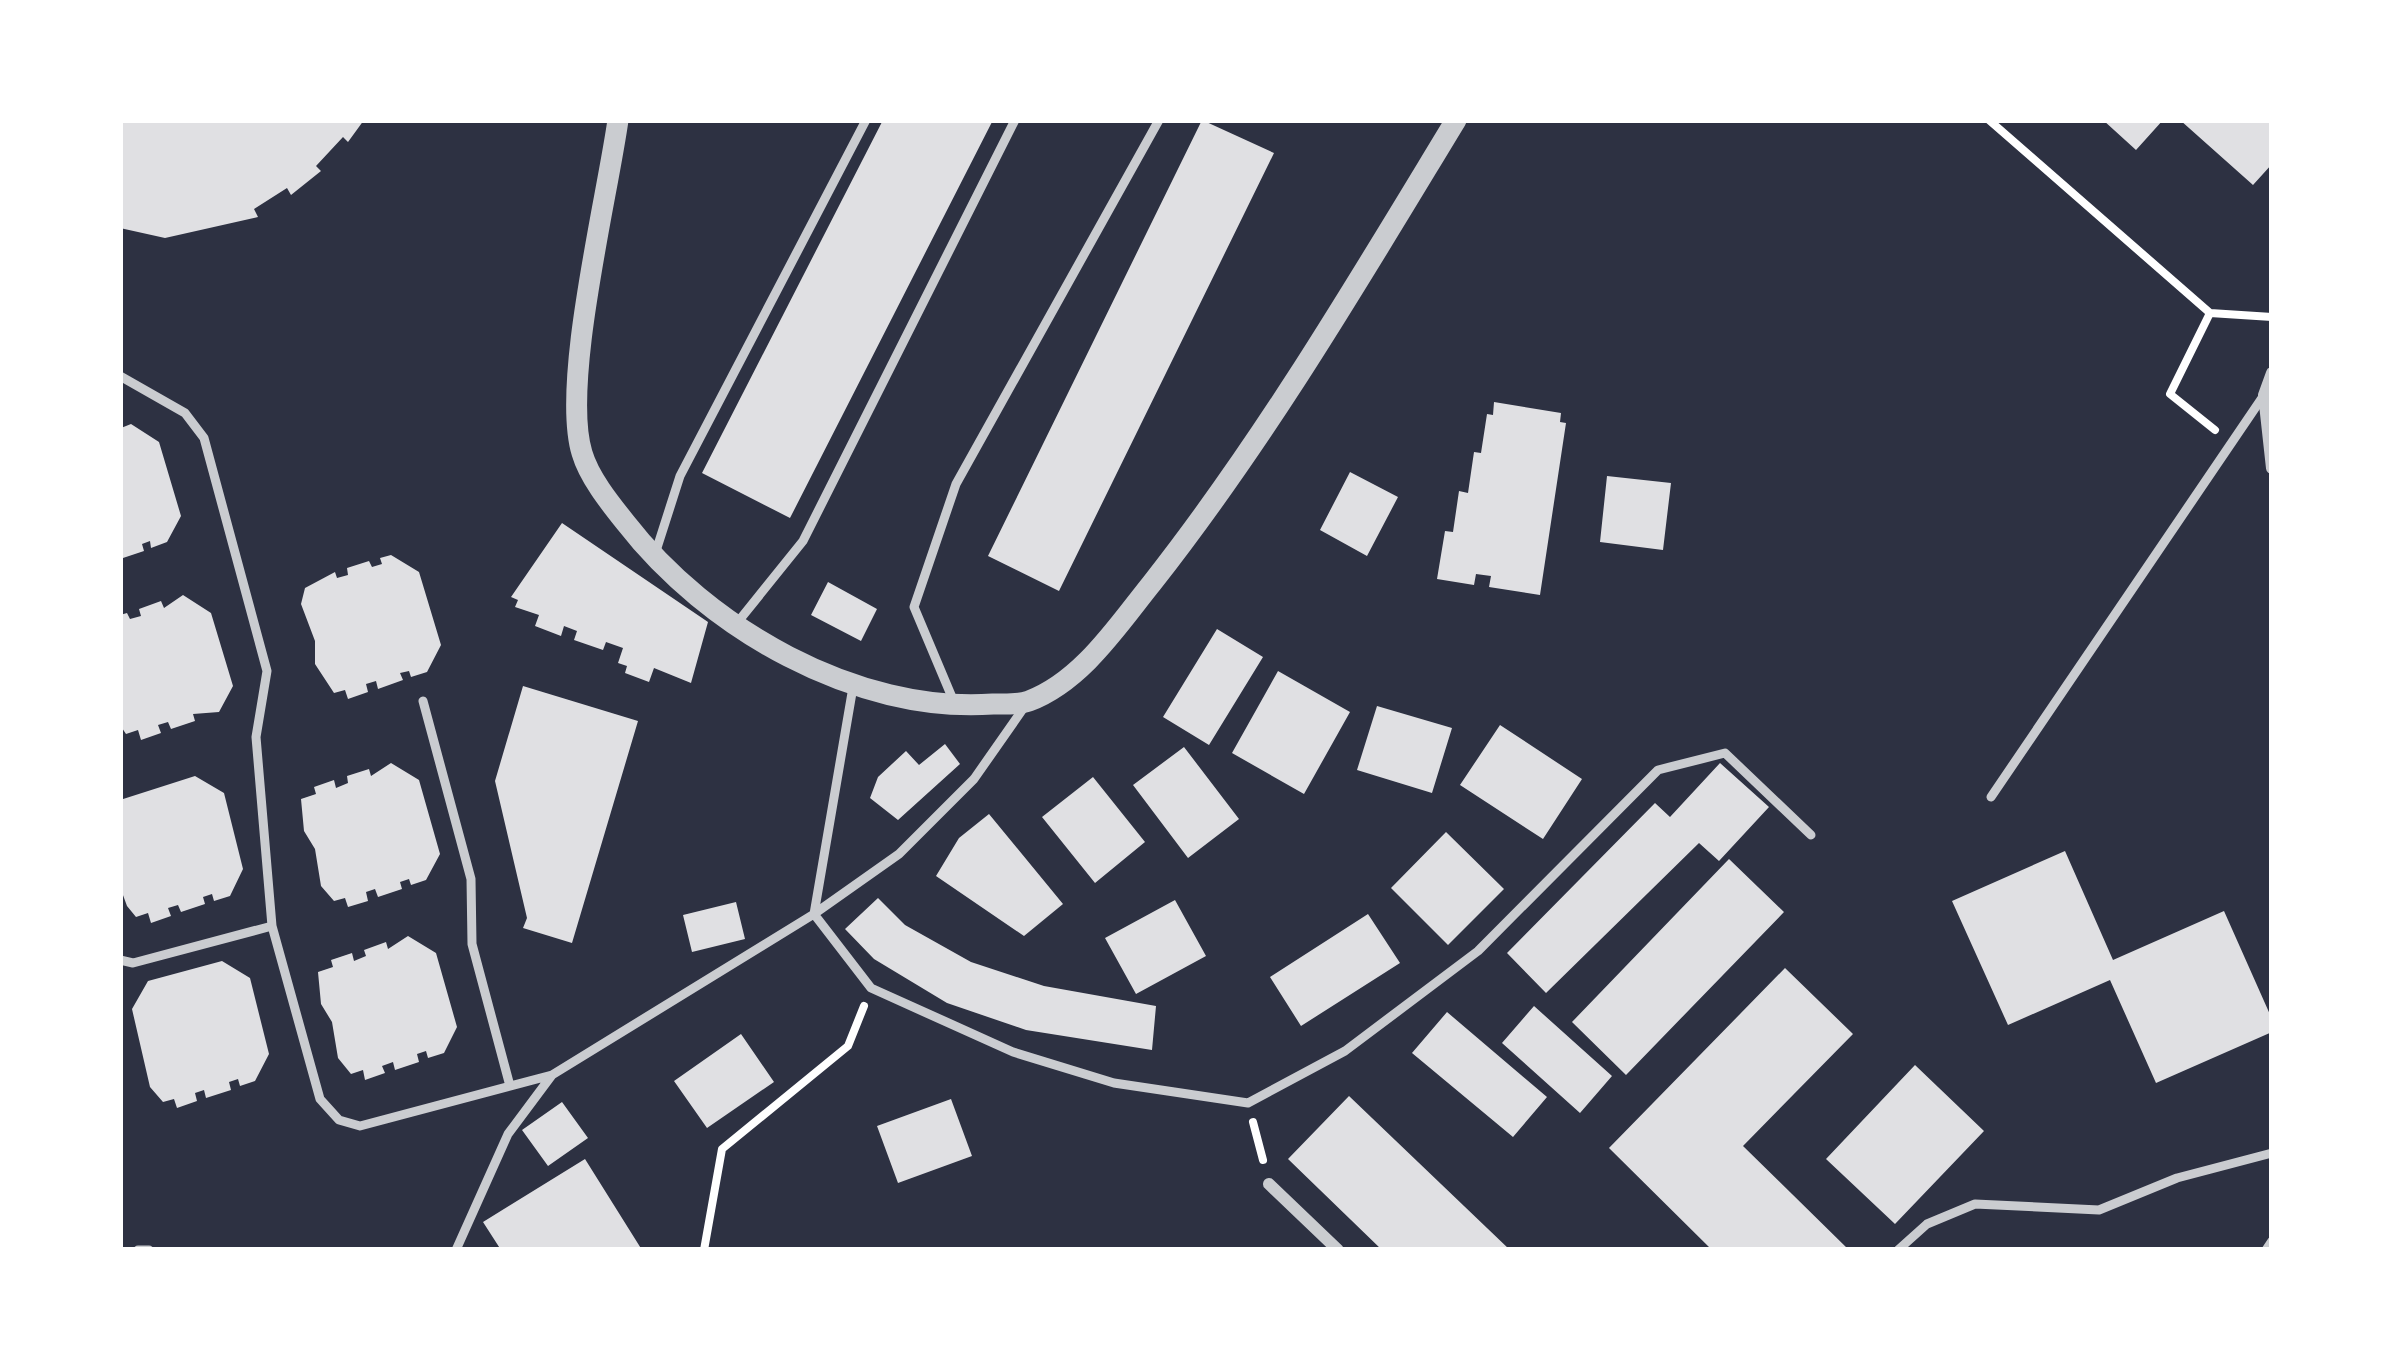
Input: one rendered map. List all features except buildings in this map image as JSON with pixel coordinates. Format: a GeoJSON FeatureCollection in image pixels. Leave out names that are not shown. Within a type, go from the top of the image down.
{"type":"FeatureCollection","features":[{"type":"Feature","properties":{"kind":"street"},"geometry":{"type":"LineString","coordinates":[[617,120],[576,393],[582,453],[607,499],[654,560],[737,624],[819,671],[900,699],[956,707],[1029,702],[1093,657],[1204,517],[1319,344],[1456,120]]}},
{"type":"Feature","properties":{"kind":"street"},"geometry":{"type":"LineString","coordinates":[[2272,373],[2264,395],[2272,468]]}},
{"type":"Feature","properties":{"kind":"street"},"geometry":{"type":"LineString","coordinates":[[1269,1184],[1338,1250]]}},
{"type":"Feature","properties":{"kind":"lane"},"geometry":{"type":"LineString","coordinates":[[654,560],[680,476],[866,120]]}},
{"type":"Feature","properties":{"kind":"lane"},"geometry":{"type":"LineString","coordinates":[[737,624],[803,541],[1015,120]]}},
{"type":"Feature","properties":{"kind":"lane"},"geometry":{"type":"LineString","coordinates":[[956,707],[914,607],[956,484],[1159,120]]}},
{"type":"Feature","properties":{"kind":"lane"},"geometry":{"type":"LineString","coordinates":[[120,376],[185,413],[204,438],[267,671],[256,737],[272,926],[320,1099],[339,1120],[360,1126],[552,1075],[814,914],[899,854],[974,779],[1029,702]]}},
{"type":"Feature","properties":{"kind":"lane"},"geometry":{"type":"LineString","coordinates":[[1991,796],[2264,395]]}},
{"type":"Feature","properties":{"kind":"lane"},"geometry":{"type":"LineString","coordinates":[[854,683],[814,914],[871,988],[1013,1052],[1114,1083],[1248,1103],[1345,1051],[1478,951],[1658,770],[1725,753],[1811,836]]}},
{"type":"Feature","properties":{"kind":"lane"},"geometry":{"type":"LineString","coordinates":[[423,701],[471,880],[472,944],[510,1086]]}},
{"type":"Feature","properties":{"kind":"lane"},"geometry":{"type":"LineString","coordinates":[[120,960],[133,963],[272,926]]}},
{"type":"Feature","properties":{"kind":"lane"},"geometry":{"type":"LineString","coordinates":[[456,1250],[508,1134],[552,1075]]}},
{"type":"Feature","properties":{"kind":"lane"},"geometry":{"type":"LineString","coordinates":[[1898,1250],[1927,1224],[1975,1204],[2099,1210],[2177,1178],[2272,1153]]}},
{"type":"Feature","properties":{"kind":"lane"},"geometry":{"type":"LineString","coordinates":[[2266,1250],[2272,1241]]}},
{"type":"Feature","properties":{"kind":"lane"},"geometry":{"type":"LineString","coordinates":[[138,1250],[149,1250]]}},
{"type":"Feature","properties":{"kind":"path"},"geometry":{"type":"LineString","coordinates":[[1989,120],[2210,313],[2272,317]]}},
{"type":"Feature","properties":{"kind":"path"},"geometry":{"type":"LineString","coordinates":[[2210,313],[2170,394],[2231,443]]}},
{"type":"Feature","properties":{"kind":"path"},"geometry":{"type":"LineString","coordinates":[[704,1250],[722,1149],[848,1046],[871,988]]}},
{"type":"Feature","properties":{"kind":"path"},"geometry":{"type":"LineString","coordinates":[[1248,1103],[1269,1184]]}}]}
